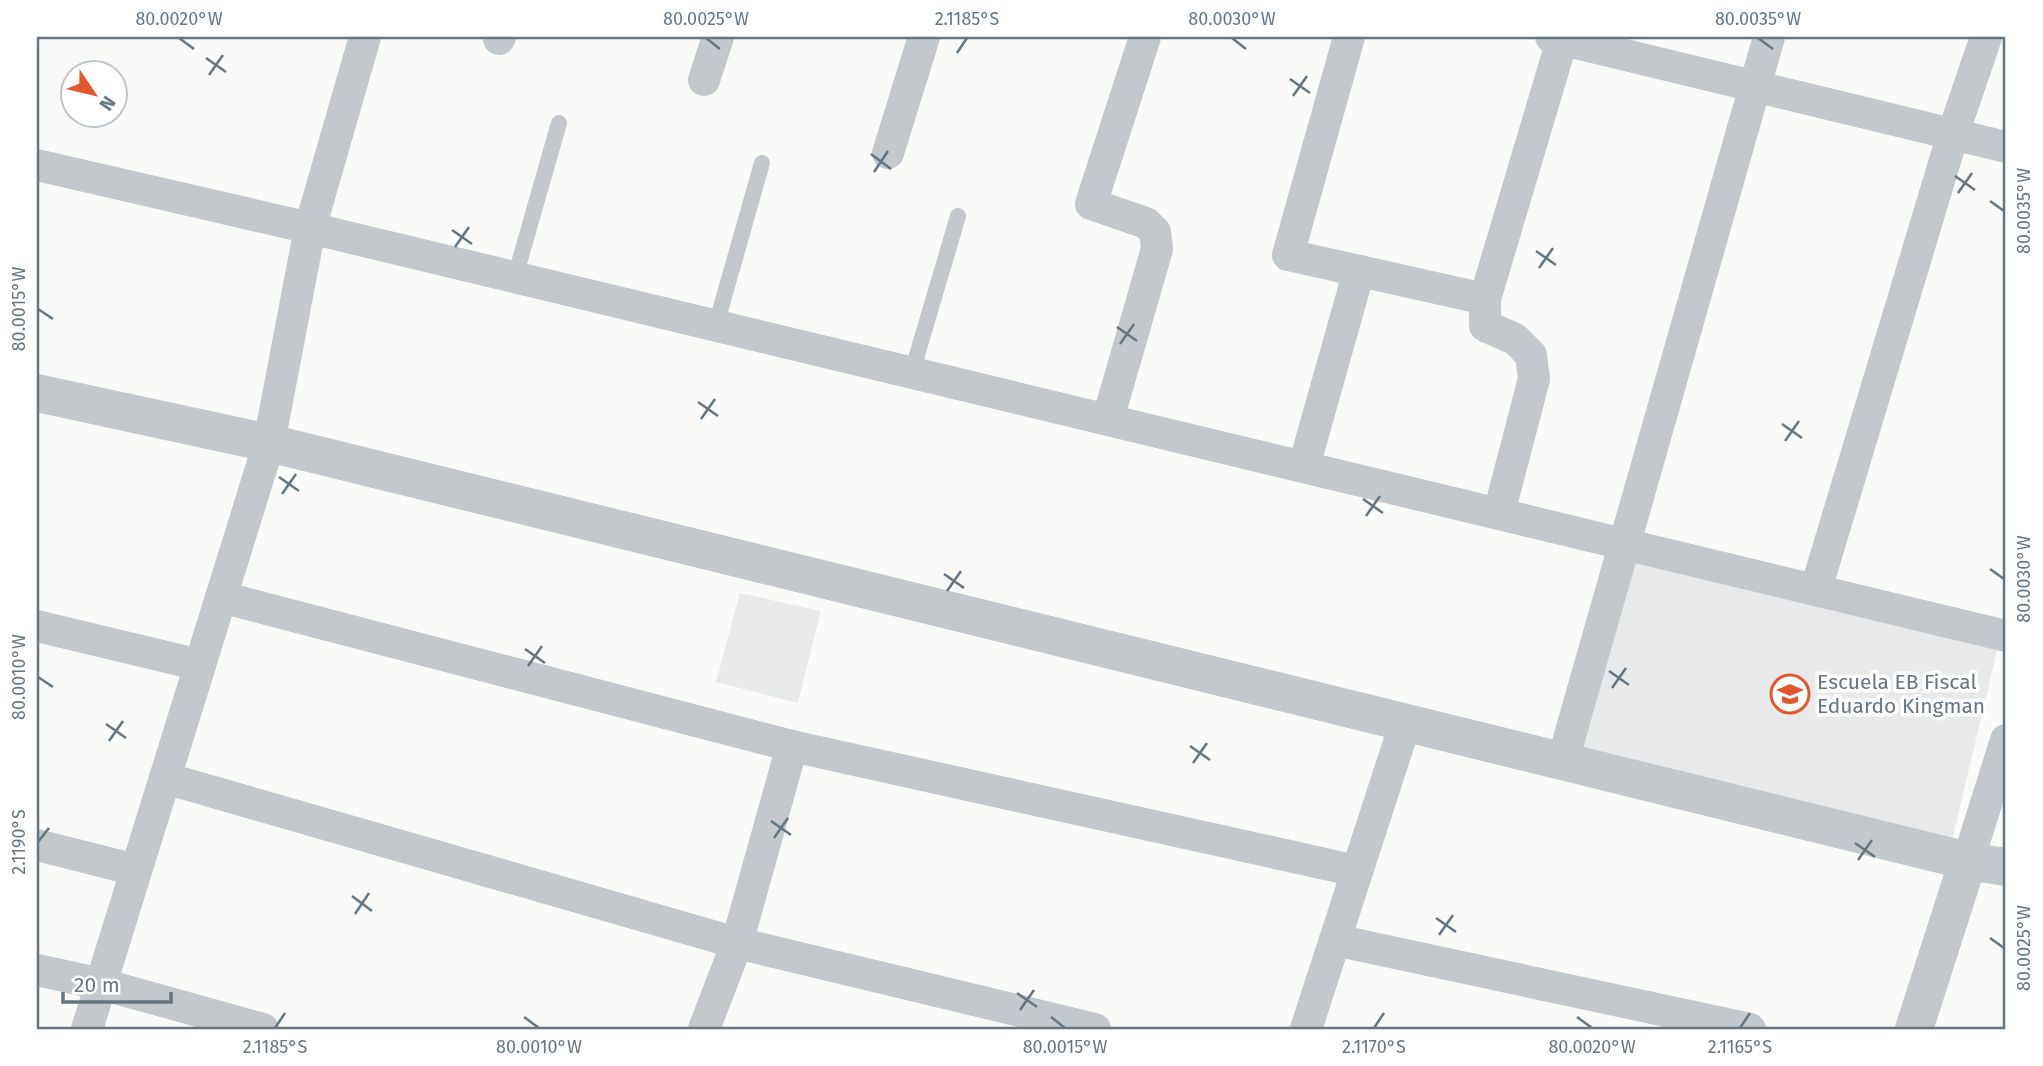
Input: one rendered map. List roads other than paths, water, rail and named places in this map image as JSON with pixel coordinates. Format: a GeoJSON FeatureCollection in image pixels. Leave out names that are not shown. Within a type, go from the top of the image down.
{"type":"FeatureCollection","features":[{"type":"Feature","properties":{"kind":"street"},"geometry":{"type":"LineString","coordinates":[[87,1029],[269,443],[310,228],[365,37]]}},
{"type":"Feature","properties":{"kind":"street"},"geometry":{"type":"LineString","coordinates":[[704,80],[718,37]]}},
{"type":"Feature","properties":{"kind":"street"},"geometry":{"type":"LineString","coordinates":[[888,153],[924,37]]}},
{"type":"Feature","properties":{"kind":"street"},"geometry":{"type":"LineString","coordinates":[[1108,419],[1157,249],[1155,232],[1146,223],[1091,204],[1145,37]]}},
{"type":"Feature","properties":{"kind":"street"},"geometry":{"type":"LineString","coordinates":[[1349,37],[1288,255],[1485,299]]}},
{"type":"Feature","properties":{"kind":"street"},"geometry":{"type":"LineString","coordinates":[[1563,760],[1769,37]]}},
{"type":"Feature","properties":{"kind":"street"},"geometry":{"type":"LineString","coordinates":[[1816,589],[1953,134],[1986,37]]}},
{"type":"Feature","properties":{"kind":"street"},"geometry":{"type":"LineString","coordinates":[[1499,513],[1534,379],[1531,355],[1515,339],[1485,327],[1485,299],[1558,38],[2006,148]]}},
{"type":"Feature","properties":{"kind":"street"},"geometry":{"type":"LineString","coordinates":[[37,165],[515,276],[2006,636]]}},
{"type":"Feature","properties":{"kind":"street"},"geometry":{"type":"LineString","coordinates":[[1304,466],[1359,271]]}},
{"type":"Feature","properties":{"kind":"street"},"geometry":{"type":"LineString","coordinates":[[37,393],[269,443],[1968,860],[2006,867]]}},
{"type":"Feature","properties":{"kind":"street"},"geometry":{"type":"LineString","coordinates":[[221,597],[792,746],[1357,871]]}},
{"type":"Feature","properties":{"kind":"street"},"geometry":{"type":"LineString","coordinates":[[37,626],[200,665]]}},
{"type":"Feature","properties":{"kind":"street"},"geometry":{"type":"LineString","coordinates":[[1306,1029],[1405,721]]}},
{"type":"Feature","properties":{"kind":"street"},"geometry":{"type":"LineString","coordinates":[[1914,1029],[2006,740]]}},
{"type":"Feature","properties":{"kind":"street"},"geometry":{"type":"LineString","coordinates":[[704,1029],[737,943],[792,746]]}},
{"type":"Feature","properties":{"kind":"street"},"geometry":{"type":"LineString","coordinates":[[165,778],[737,943],[1095,1029]]}},
{"type":"Feature","properties":{"kind":"street"},"geometry":{"type":"LineString","coordinates":[[37,845],[136,870]]}},
{"type":"Feature","properties":{"kind":"street"},"geometry":{"type":"LineString","coordinates":[[1335,940],[1750,1029]]}},
{"type":"Feature","properties":{"kind":"street"},"geometry":{"type":"LineString","coordinates":[[37,970],[101,984],[263,1029]]}},
{"type":"Feature","properties":{"kind":"lane"},"geometry":{"type":"LineString","coordinates":[[515,276],[559,123]]}},
{"type":"Feature","properties":{"kind":"lane"},"geometry":{"type":"LineString","coordinates":[[716,325],[762,163]]}},
{"type":"Feature","properties":{"kind":"lane"},"geometry":{"type":"LineString","coordinates":[[912,372],[958,216]]}},
{"type":"Feature","properties":{"kind":"place","name":"Escuela EB Fiscal Eduardo Kingman"},"geometry":{"type":"Point","coordinates":[1790,694]}}]}
